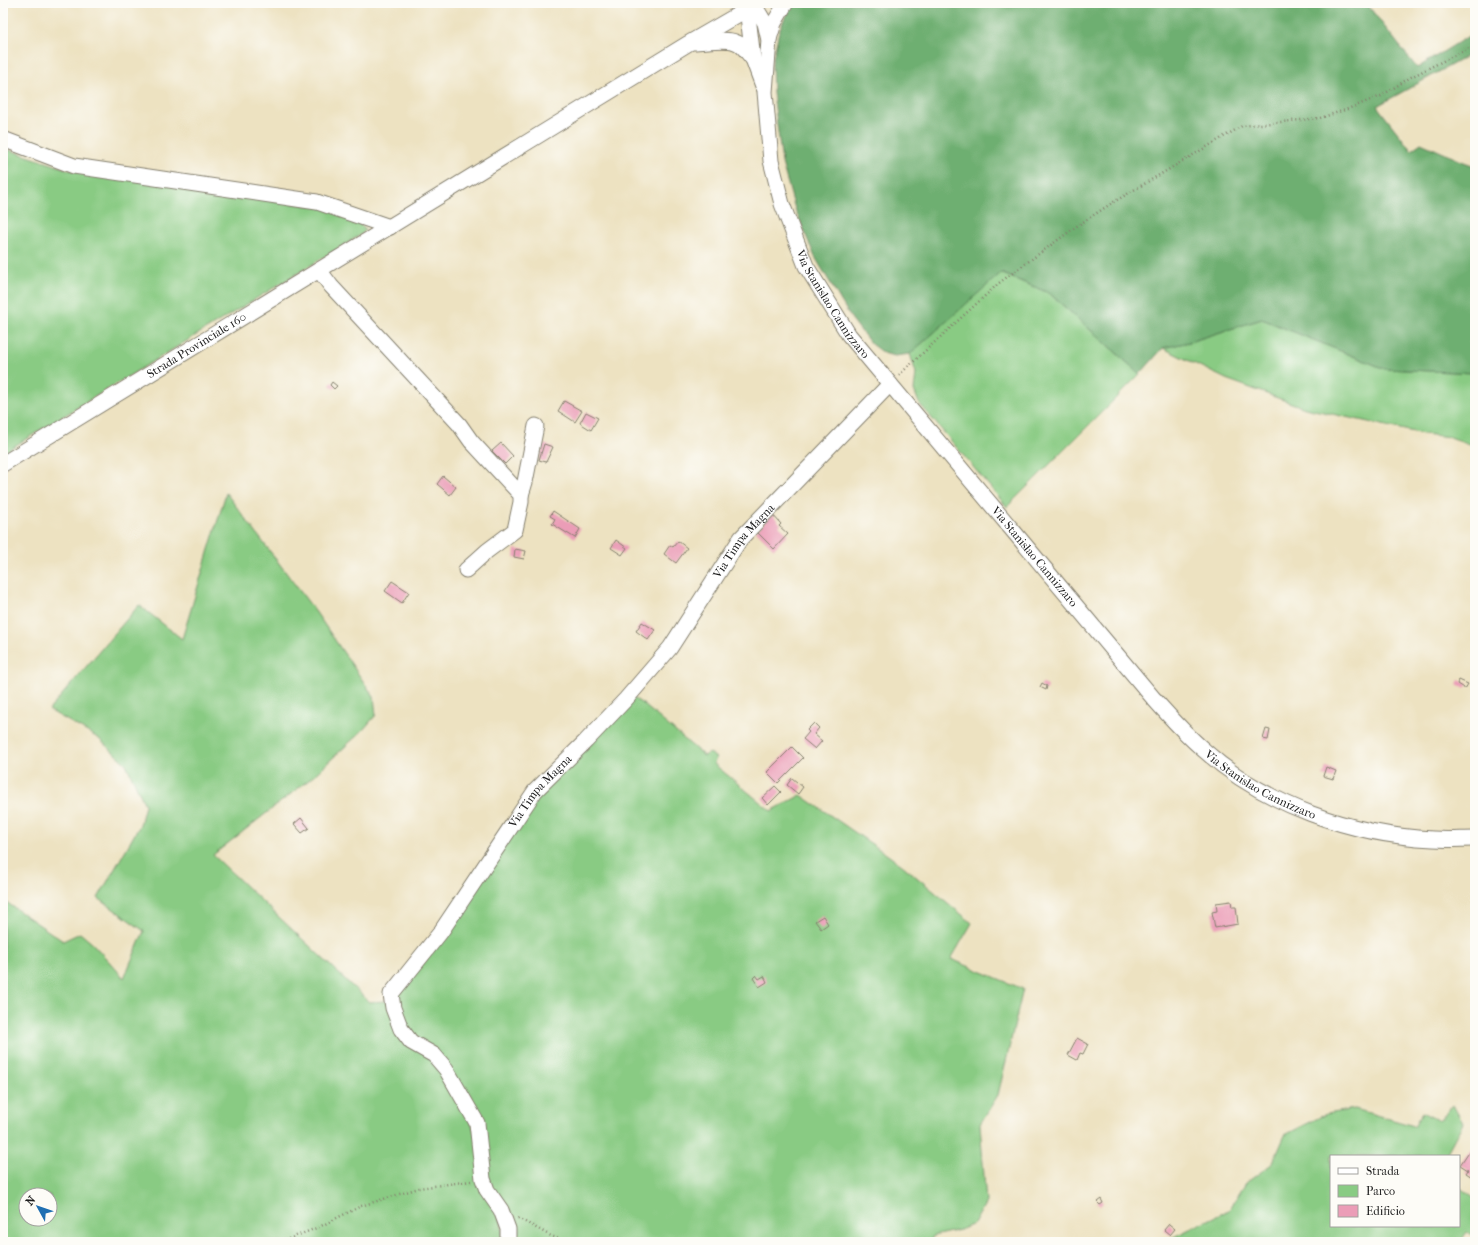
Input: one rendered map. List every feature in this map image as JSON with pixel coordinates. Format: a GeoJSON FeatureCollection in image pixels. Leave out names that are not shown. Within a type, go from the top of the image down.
{"type":"FeatureCollection","features":[{"type":"Feature","properties":{"kind":"street"},"geometry":{"type":"LineString","coordinates":[[765,92],[769,40],[774,23],[786,3]]}},
{"type":"Feature","properties":{"kind":"street"},"geometry":{"type":"LineString","coordinates":[[755,5],[765,22],[769,40]]}},
{"type":"Feature","properties":{"kind":"street"},"geometry":{"type":"LineString","coordinates":[[755,5],[748,16],[753,59],[765,92]]}},
{"type":"Feature","properties":{"kind":"street","name":"Strada Provinciale 160"},"geometry":{"type":"LineString","coordinates":[[3,464],[689,43],[755,5]]}},
{"type":"Feature","properties":{"kind":"street"},"geometry":{"type":"LineString","coordinates":[[689,43],[717,41],[735,42],[744,48],[753,59]]}},
{"type":"Feature","properties":{"kind":"street","name":"Via Stanislao Cannizzaro"},"geometry":{"type":"LineString","coordinates":[[765,92],[771,161],[782,204],[806,266],[849,335],[1154,699],[1183,730],[1205,752],[1249,783],[1272,797],[1335,822],[1400,836],[1433,839],[1475,839]]}},
{"type":"Feature","properties":{"kind":"street"},"geometry":{"type":"LineString","coordinates":[[3,139],[74,166],[317,202],[390,227]]}},
{"type":"Feature","properties":{"kind":"street"},"geometry":{"type":"LineString","coordinates":[[320,270],[331,286],[459,424],[471,441],[521,494]]}},
{"type":"Feature","properties":{"kind":"street","name":"Via Timpa Magna"},"geometry":{"type":"LineString","coordinates":[[508,1242],[508,1229],[501,1210],[487,1190],[484,1179],[477,1123],[446,1069],[434,1055],[411,1042],[401,1029],[393,1008],[391,994],[440,933],[535,790],[616,710],[670,648],[741,538],[890,384]]}},
{"type":"Feature","properties":{"kind":"street"},"geometry":{"type":"LineString","coordinates":[[466,570],[487,551],[515,530],[521,502],[521,494],[525,482],[536,426]]}},
{"type":"Feature","properties":{"kind":"path"},"geometry":{"type":"LineString","coordinates":[[890,384],[999,283],[1023,265],[1112,203],[1242,126],[1320,118],[1345,110],[1381,96],[1411,77],[1475,45]]}},
{"type":"Feature","properties":{"kind":"path"},"geometry":{"type":"LineString","coordinates":[[281,1242],[319,1227],[361,1206],[419,1188],[484,1179]]}},
{"type":"Feature","properties":{"kind":"path"},"geometry":{"type":"LineString","coordinates":[[501,1210],[551,1236],[569,1242]]}},
{"type":"Feature","properties":{"kind":"green space"},"geometry":{"type":"Polygon","coordinates":[[[794,3],[1366,3],[1417,68],[1475,32],[1475,52],[1377,106],[1411,150],[1421,143],[1475,166],[1475,373],[1385,369],[1262,319],[1189,342],[1163,348],[1140,374],[1049,293],[1001,273],[910,354],[895,356],[883,353],[871,344],[851,318],[815,257],[795,209],[782,163],[773,93],[772,63],[779,31],[786,15],[794,3]]]}},
{"type":"Feature","properties":{"kind":"green space"},"geometry":{"type":"Polygon","coordinates":[[[3,148],[70,170],[325,208],[359,223],[365,231],[3,453],[3,148]]]}},
{"type":"Feature","properties":{"kind":"green space"},"geometry":{"type":"Polygon","coordinates":[[[1000,273],[1049,293],[1140,374],[1007,507],[919,403],[914,390],[916,373],[910,354],[1000,273]]]}},
{"type":"Feature","properties":{"kind":"green space"},"geometry":{"type":"Polygon","coordinates":[[[1262,319],[1385,369],[1475,373],[1475,446],[1450,437],[1423,434],[1305,408],[1226,379],[1163,348],[1189,342],[1262,319]]]}},
{"type":"Feature","properties":{"kind":"green space"},"geometry":{"type":"Polygon","coordinates":[[[226,493],[315,611],[374,697],[376,715],[362,731],[310,779],[213,855],[369,1002],[386,1001],[437,1066],[472,1124],[501,1221],[504,1242],[3,1242],[3,900],[63,941],[80,933],[93,944],[124,978],[144,931],[98,898],[140,825],[145,805],[126,764],[98,738],[49,710],[139,605],[182,639],[226,493]]]}},
{"type":"Feature","properties":{"kind":"green space"},"geometry":{"type":"Polygon","coordinates":[[[633,698],[643,704],[704,756],[710,753],[716,758],[714,764],[771,811],[801,795],[902,865],[972,923],[951,959],[1023,989],[998,1095],[980,1124],[986,1202],[974,1224],[960,1230],[933,1236],[930,1242],[514,1242],[487,1177],[480,1120],[404,1028],[395,993],[538,792],[633,698]]]}},
{"type":"Feature","properties":{"kind":"green space"},"geometry":{"type":"Polygon","coordinates":[[[1453,1105],[1463,1123],[1446,1155],[1330,1155],[1330,1227],[1460,1227],[1460,1188],[1475,1199],[1475,1238],[1467,1232],[1460,1242],[1163,1242],[1229,1210],[1246,1183],[1273,1163],[1285,1135],[1326,1114],[1355,1109],[1414,1126],[1422,1112],[1439,1121],[1453,1105]]]}},
{"type":"Feature","properties":{"kind":"building"},"geometry":{"type":"Polygon","coordinates":[[[332,382],[337,386],[334,389],[330,385],[332,382]]]}},
{"type":"Feature","properties":{"kind":"building"},"geometry":{"type":"Polygon","coordinates":[[[564,401],[582,411],[575,422],[558,411],[564,401]]]}},
{"type":"Feature","properties":{"kind":"building"},"geometry":{"type":"Polygon","coordinates":[[[586,412],[598,418],[591,430],[580,423],[586,412]]]}},
{"type":"Feature","properties":{"kind":"building"},"geometry":{"type":"Polygon","coordinates":[[[501,443],[513,456],[505,464],[492,451],[501,443]]]}},
{"type":"Feature","properties":{"kind":"building"},"geometry":{"type":"Polygon","coordinates":[[[544,444],[553,447],[546,462],[539,460],[544,444]]]}},
{"type":"Feature","properties":{"kind":"building"},"geometry":{"type":"Polygon","coordinates":[[[443,476],[456,487],[450,495],[437,484],[443,476]]]}},
{"type":"Feature","properties":{"kind":"building"},"geometry":{"type":"Polygon","coordinates":[[[553,511],[580,529],[575,538],[552,524],[555,519],[550,516],[553,511]]]}},
{"type":"Feature","properties":{"kind":"building"},"geometry":{"type":"Polygon","coordinates":[[[772,514],[781,524],[779,526],[788,534],[774,549],[756,531],[772,514]]]}},
{"type":"Feature","properties":{"kind":"building"},"geometry":{"type":"Polygon","coordinates":[[[616,540],[627,548],[622,555],[611,548],[616,540]]]}},
{"type":"Feature","properties":{"kind":"building"},"geometry":{"type":"Polygon","coordinates":[[[678,541],[687,548],[676,563],[664,554],[670,545],[673,547],[678,541]]]}},
{"type":"Feature","properties":{"kind":"building"},"geometry":{"type":"Polygon","coordinates":[[[515,549],[526,551],[524,559],[514,557],[515,549]]]}},
{"type":"Feature","properties":{"kind":"building"},"geometry":{"type":"Polygon","coordinates":[[[392,581],[409,592],[402,603],[385,591],[392,581]]]}},
{"type":"Feature","properties":{"kind":"building"},"geometry":{"type":"Polygon","coordinates":[[[642,622],[655,630],[648,640],[636,631],[642,622]]]}},
{"type":"Feature","properties":{"kind":"building"},"geometry":{"type":"Polygon","coordinates":[[[1459,680],[1468,684],[1465,689],[1457,684],[1459,680]]]}},
{"type":"Feature","properties":{"kind":"building"},"geometry":{"type":"Polygon","coordinates":[[[1042,683],[1047,686],[1046,690],[1040,687],[1042,683]]]}},
{"type":"Feature","properties":{"kind":"building"},"geometry":{"type":"Polygon","coordinates":[[[814,723],[819,728],[814,734],[822,741],[815,749],[803,739],[809,732],[807,730],[814,723]]]}},
{"type":"Feature","properties":{"kind":"building"},"geometry":{"type":"Polygon","coordinates":[[[1266,729],[1270,730],[1268,740],[1263,739],[1266,729]]]}},
{"type":"Feature","properties":{"kind":"building"},"geometry":{"type":"Polygon","coordinates":[[[792,747],[803,758],[778,783],[767,772],[792,747]]]}},
{"type":"Feature","properties":{"kind":"building"},"geometry":{"type":"Polygon","coordinates":[[[1326,767],[1336,771],[1333,779],[1323,776],[1326,767]]]}},
{"type":"Feature","properties":{"kind":"building"},"geometry":{"type":"Polygon","coordinates":[[[792,778],[803,787],[798,794],[787,785],[792,778]]]}},
{"type":"Feature","properties":{"kind":"building"},"geometry":{"type":"Polygon","coordinates":[[[775,786],[781,792],[768,805],[762,798],[775,786]]]}},
{"type":"Feature","properties":{"kind":"building"},"geometry":{"type":"Polygon","coordinates":[[[301,818],[309,828],[302,833],[294,824],[301,818]]]}},
{"type":"Feature","properties":{"kind":"building"},"geometry":{"type":"Polygon","coordinates":[[[1231,901],[1232,907],[1236,907],[1238,924],[1215,928],[1212,912],[1217,911],[1216,903],[1231,901]]]}},
{"type":"Feature","properties":{"kind":"building"},"geometry":{"type":"Polygon","coordinates":[[[823,916],[828,924],[821,929],[815,921],[823,916]]]}},
{"type":"Feature","properties":{"kind":"building"},"geometry":{"type":"Polygon","coordinates":[[[756,975],[759,979],[764,976],[767,982],[759,987],[753,978],[756,975]]]}},
{"type":"Feature","properties":{"kind":"building"},"geometry":{"type":"Polygon","coordinates":[[[1077,1038],[1088,1044],[1083,1054],[1080,1053],[1077,1060],[1068,1055],[1077,1038]]]}},
{"type":"Feature","properties":{"kind":"building"},"geometry":{"type":"Polygon","coordinates":[[[1474,1144],[1475,1179],[1466,1173],[1468,1170],[1460,1165],[1474,1144]]]}},
{"type":"Feature","properties":{"kind":"building"},"geometry":{"type":"Polygon","coordinates":[[[1101,1199],[1103,1203],[1100,1205],[1097,1202],[1101,1199]]]}},
{"type":"Feature","properties":{"kind":"building"},"geometry":{"type":"Polygon","coordinates":[[[1169,1224],[1175,1229],[1170,1235],[1164,1230],[1169,1224]]]}}]}
